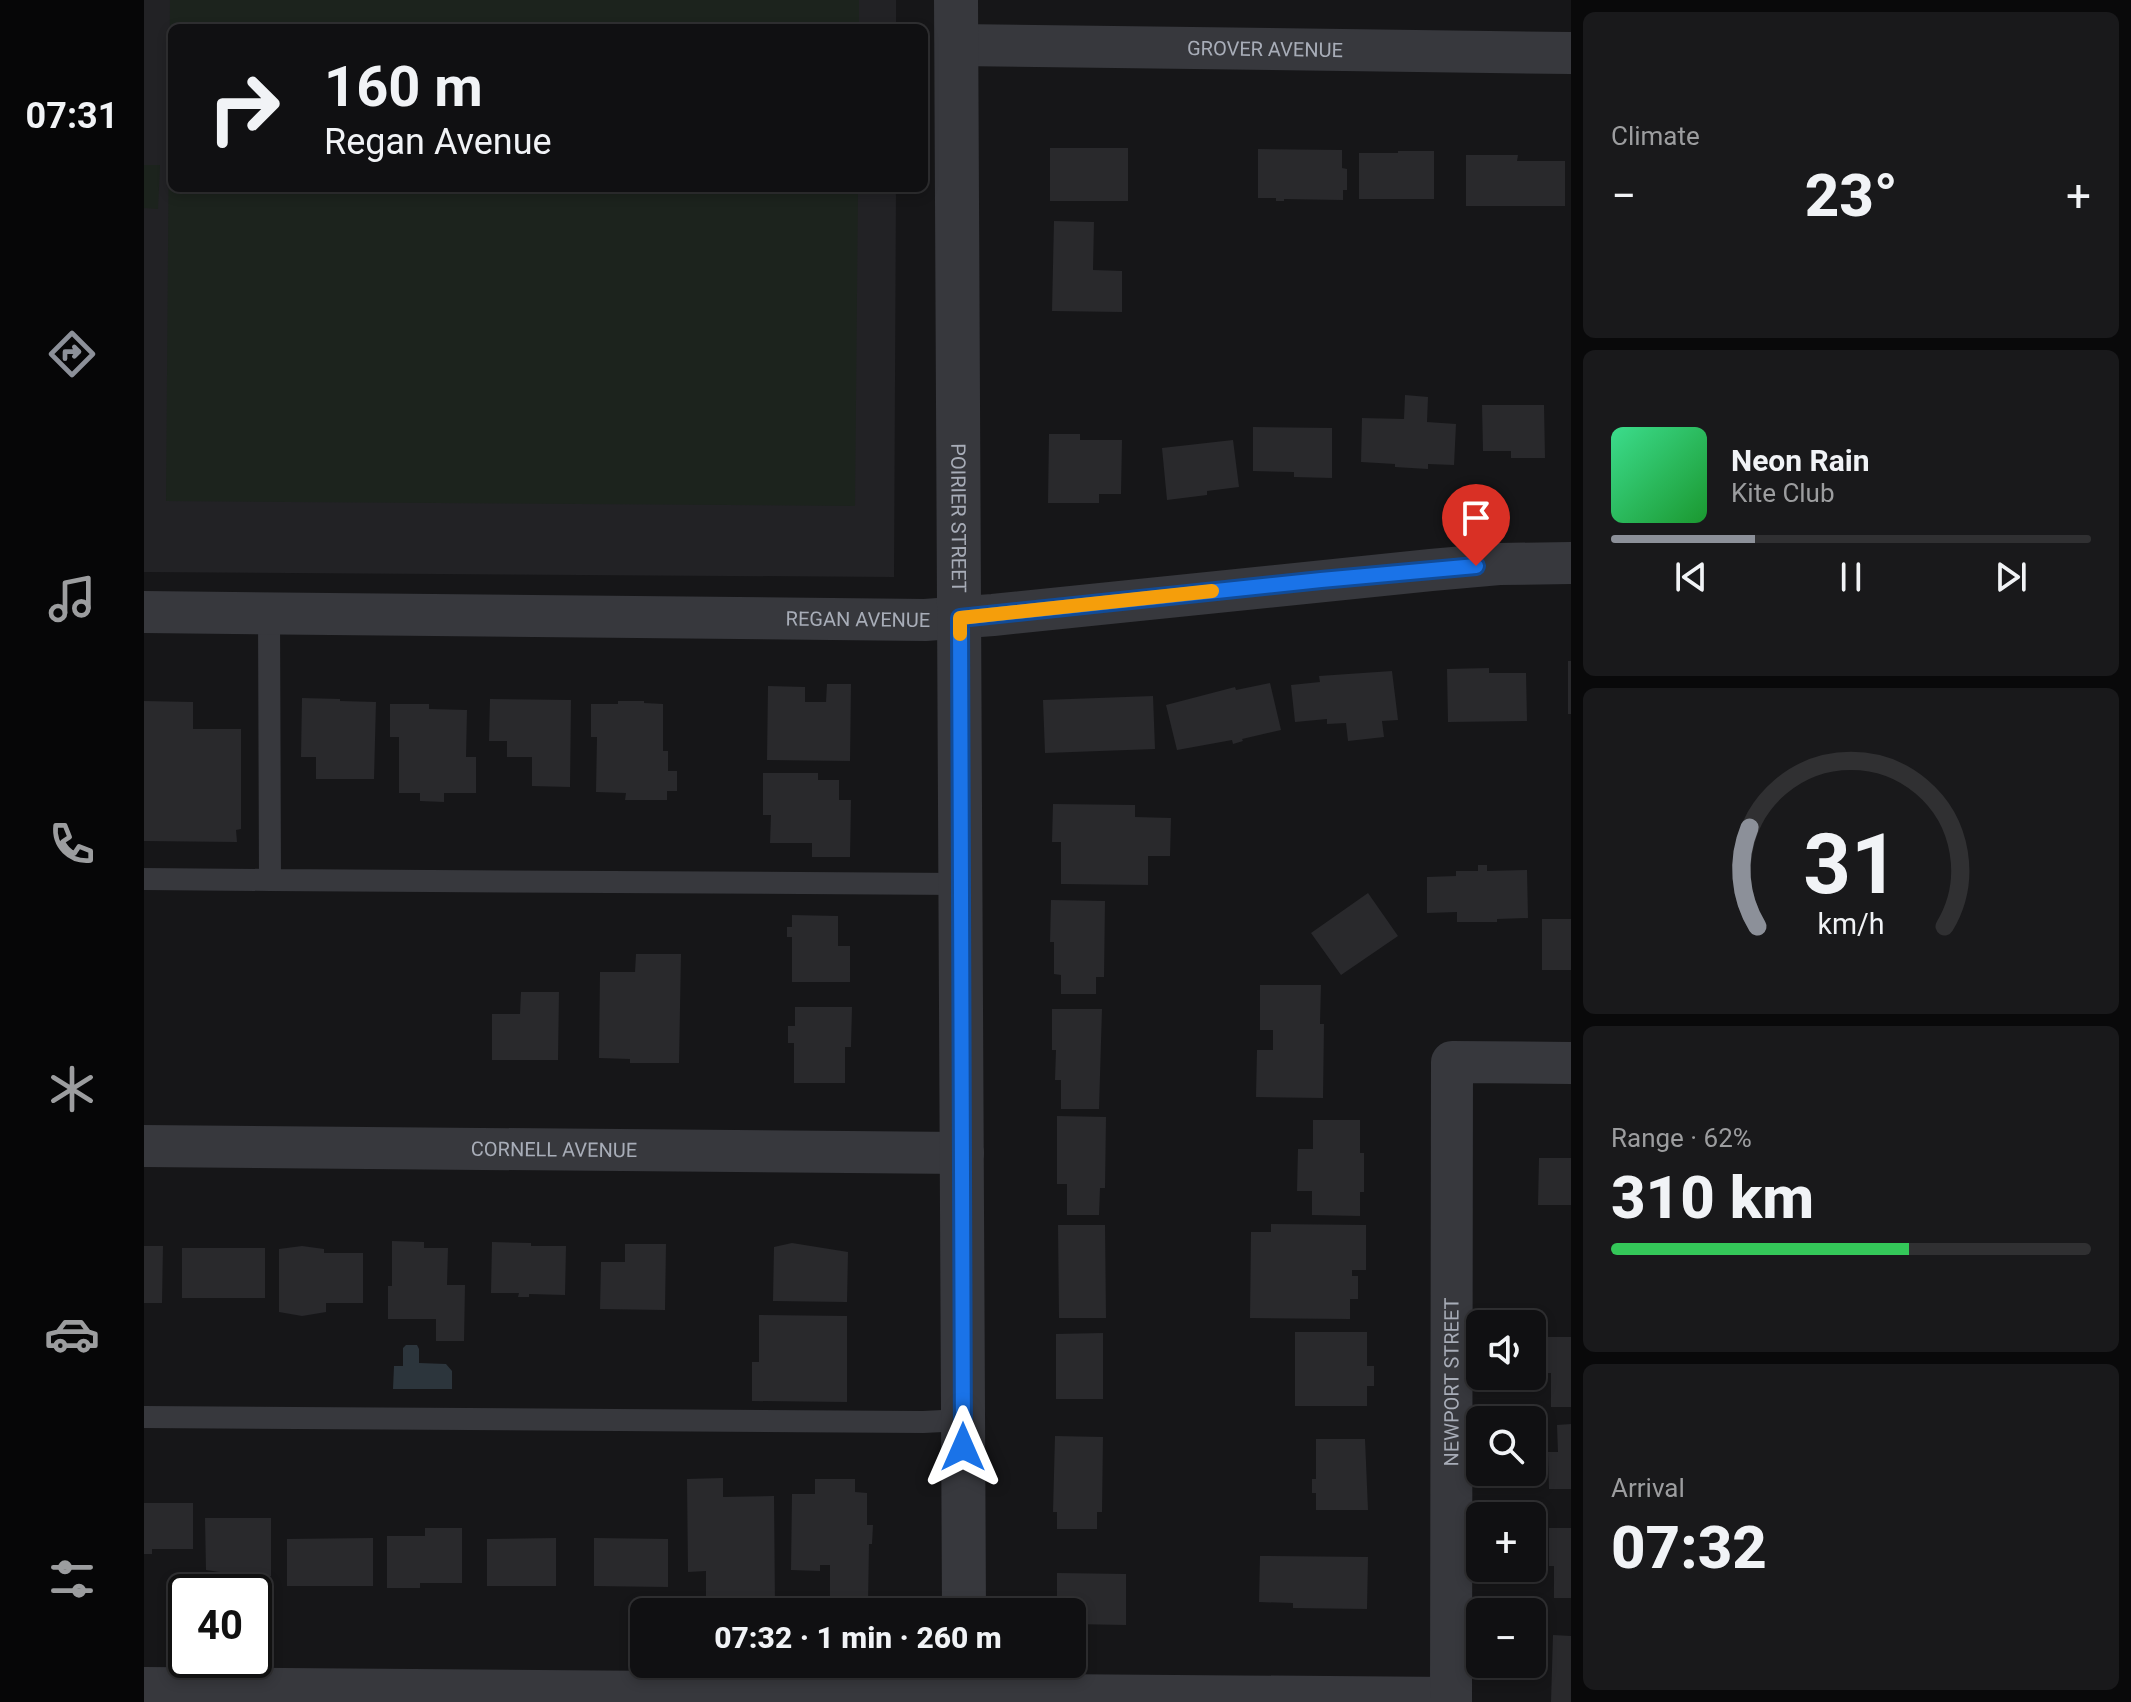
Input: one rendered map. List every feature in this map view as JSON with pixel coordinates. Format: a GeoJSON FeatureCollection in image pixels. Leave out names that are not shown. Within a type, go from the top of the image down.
{"type":"FeatureCollection","features":[{"type":"Feature","properties":{"kind":"street","name":"POIRIER STREET"},"geometry":{"type":"LineString","coordinates":[[956,0],[964,1598]]}},
{"type":"Feature","properties":{"kind":"street","name":"GROVER AVENUE"},"geometry":{"type":"LineString","coordinates":[[957,45],[1571,53]]}},
{"type":"Feature","properties":{"kind":"street","name":"REGAN AVENUE"},"geometry":{"type":"LineString","coordinates":[[144,612],[891,620],[960,618],[1400,572],[1499,564],[1571,563]]}},
{"type":"Feature","properties":{"kind":"street","name":"NEWPORT STREET"},"geometry":{"type":"LineString","coordinates":[[1451,1700],[1452,1062],[1571,1063]]}},
{"type":"Feature","properties":{"kind":"street","name":"CORNELL AVENUE"},"geometry":{"type":"LineString","coordinates":[[144,1146],[963,1153]]}},
{"type":"Feature","properties":{"kind":"street"},"geometry":{"type":"LineString","coordinates":[[144,1688],[909,1695],[964,1687],[1451,1700]]}},
{"type":"Feature","properties":{"kind":"lane"},"geometry":{"type":"LineString","coordinates":[[269,614],[270,880]]}},
{"type":"Feature","properties":{"kind":"lane"},"geometry":{"type":"LineString","coordinates":[[144,879],[961,884]]}},
{"type":"Feature","properties":{"kind":"lane"},"geometry":{"type":"LineString","coordinates":[[144,1417],[963,1420]]}},
{"type":"Feature","properties":{"kind":"shaded area"},"geometry":{"type":"Polygon","coordinates":[[[144,0],[896,0],[896,24],[168,24],[168,192],[896,192],[894,577],[144,572],[144,0]]]}},
{"type":"Feature","properties":{"kind":"shaded area"},"geometry":{"type":"Polygon","coordinates":[[[170,0],[859,0],[859,24],[170,24],[170,0]]]}},
{"type":"Feature","properties":{"kind":"shaded area"},"geometry":{"type":"Polygon","coordinates":[[[144,165],[160,165],[158,209],[144,208],[144,165]]]}},
{"type":"Feature","properties":{"kind":"shaded area"},"geometry":{"type":"Polygon","coordinates":[[[168,192],[858,192],[855,506],[166,501],[168,192]]]}},
{"type":"Feature","properties":{"kind":"shaded area"},"geometry":{"type":"Polygon","coordinates":[[[417,1345],[419,1363],[446,1364],[452,1371],[452,1389],[393,1389],[394,1366],[403,1366],[403,1348],[417,1345]]]}},
{"type":"Feature","properties":{"kind":"building"},"geometry":{"type":"Polygon","coordinates":[[[1050,148],[1128,148],[1128,201],[1050,201],[1050,148]]]}},
{"type":"Feature","properties":{"kind":"building"},"geometry":{"type":"Polygon","coordinates":[[[1258,149],[1342,150],[1342,168],[1347,169],[1347,190],[1343,190],[1343,200],[1276,201],[1276,198],[1258,198],[1258,149]]]}},
{"type":"Feature","properties":{"kind":"building"},"geometry":{"type":"Polygon","coordinates":[[[1434,151],[1434,199],[1359,199],[1359,153],[1434,151]]]}},
{"type":"Feature","properties":{"kind":"building"},"geometry":{"type":"Polygon","coordinates":[[[1466,155],[1518,155],[1517,161],[1565,161],[1565,206],[1466,206],[1466,155]]]}},
{"type":"Feature","properties":{"kind":"building"},"geometry":{"type":"Polygon","coordinates":[[[1054,221],[1094,222],[1093,270],[1122,271],[1122,312],[1052,311],[1054,221]]]}},
{"type":"Feature","properties":{"kind":"building"},"geometry":{"type":"Polygon","coordinates":[[[1405,395],[1428,397],[1427,422],[1456,424],[1454,465],[1428,464],[1428,469],[1361,462],[1362,418],[1404,419],[1405,395]]]}},
{"type":"Feature","properties":{"kind":"building"},"geometry":{"type":"Polygon","coordinates":[[[1482,405],[1544,405],[1545,458],[1511,458],[1511,451],[1483,451],[1482,405]]]}},
{"type":"Feature","properties":{"kind":"building"},"geometry":{"type":"Polygon","coordinates":[[[1253,427],[1332,428],[1332,478],[1294,477],[1294,472],[1253,471],[1253,427]]]}},
{"type":"Feature","properties":{"kind":"building"},"geometry":{"type":"Polygon","coordinates":[[[1049,434],[1080,434],[1080,440],[1122,440],[1121,494],[1099,494],[1099,503],[1048,503],[1049,434]]]}},
{"type":"Feature","properties":{"kind":"building"},"geometry":{"type":"Polygon","coordinates":[[[1233,440],[1239,487],[1167,500],[1162,448],[1233,440]]]}},
{"type":"Feature","properties":{"kind":"building"},"geometry":{"type":"Polygon","coordinates":[[[1568,661],[1571,661],[1571,714],[1568,714],[1568,661]]]}},
{"type":"Feature","properties":{"kind":"building"},"geometry":{"type":"Polygon","coordinates":[[[1489,668],[1489,673],[1526,673],[1527,721],[1448,722],[1447,669],[1489,668]]]}},
{"type":"Feature","properties":{"kind":"building"},"geometry":{"type":"Polygon","coordinates":[[[1392,671],[1398,720],[1382,721],[1384,737],[1348,741],[1346,723],[1327,724],[1327,719],[1295,722],[1291,685],[1320,682],[1319,676],[1392,671]]]}},
{"type":"Feature","properties":{"kind":"building"},"geometry":{"type":"Polygon","coordinates":[[[1270,683],[1281,730],[1233,744],[1232,740],[1177,750],[1166,705],[1235,687],[1236,690],[1270,683]]]}},
{"type":"Feature","properties":{"kind":"building"},"geometry":{"type":"Polygon","coordinates":[[[827,684],[851,684],[850,761],[767,760],[768,686],[805,687],[805,702],[826,702],[827,684]]]}},
{"type":"Feature","properties":{"kind":"building"},"geometry":{"type":"Polygon","coordinates":[[[1153,696],[1155,749],[1045,753],[1043,700],[1153,696]]]}},
{"type":"Feature","properties":{"kind":"building"},"geometry":{"type":"Polygon","coordinates":[[[302,698],[376,702],[374,779],[316,779],[316,757],[301,757],[302,698]]]}},
{"type":"Feature","properties":{"kind":"building"},"geometry":{"type":"Polygon","coordinates":[[[490,699],[571,700],[570,787],[532,786],[532,757],[507,757],[507,741],[489,741],[490,699]]]}},
{"type":"Feature","properties":{"kind":"building"},"geometry":{"type":"Polygon","coordinates":[[[144,701],[193,702],[193,729],[241,729],[241,829],[236,830],[237,842],[144,841],[144,701]]]}},
{"type":"Feature","properties":{"kind":"building"},"geometry":{"type":"Polygon","coordinates":[[[618,701],[663,704],[663,751],[668,751],[668,771],[677,771],[677,791],[667,791],[667,800],[625,800],[626,793],[596,792],[597,737],[591,737],[591,704],[618,704],[618,701]]]}},
{"type":"Feature","properties":{"kind":"building"},"geometry":{"type":"Polygon","coordinates":[[[390,704],[429,704],[429,709],[467,710],[466,757],[476,757],[476,793],[444,793],[444,802],[420,801],[420,793],[399,793],[399,737],[390,737],[390,704]]]}},
{"type":"Feature","properties":{"kind":"building"},"geometry":{"type":"Polygon","coordinates":[[[763,773],[818,773],[818,780],[839,780],[839,800],[851,800],[850,857],[812,857],[812,843],[770,843],[771,815],[763,815],[763,773]]]}},
{"type":"Feature","properties":{"kind":"building"},"geometry":{"type":"Polygon","coordinates":[[[1053,804],[1135,805],[1135,817],[1171,818],[1170,856],[1148,856],[1148,885],[1061,884],[1061,842],[1052,842],[1053,804]]]}},
{"type":"Feature","properties":{"kind":"building"},"geometry":{"type":"Polygon","coordinates":[[[1478,865],[1487,865],[1487,871],[1527,870],[1528,918],[1457,922],[1457,912],[1427,913],[1427,877],[1456,876],[1456,871],[1478,871],[1478,865]]]}},
{"type":"Feature","properties":{"kind":"building"},"geometry":{"type":"Polygon","coordinates":[[[1368,893],[1398,936],[1341,975],[1311,933],[1368,893]]]}},
{"type":"Feature","properties":{"kind":"building"},"geometry":{"type":"Polygon","coordinates":[[[1051,900],[1105,901],[1104,977],[1096,977],[1096,994],[1061,994],[1061,975],[1054,974],[1054,942],[1050,942],[1051,900]]]}},
{"type":"Feature","properties":{"kind":"building"},"geometry":{"type":"Polygon","coordinates":[[[792,915],[838,916],[838,946],[850,946],[850,982],[792,982],[792,937],[787,937],[787,927],[792,927],[792,915]]]}},
{"type":"Feature","properties":{"kind":"building"},"geometry":{"type":"Polygon","coordinates":[[[1542,919],[1571,919],[1571,970],[1542,970],[1542,919]]]}},
{"type":"Feature","properties":{"kind":"building"},"geometry":{"type":"Polygon","coordinates":[[[636,954],[681,954],[679,1063],[630,1063],[630,1059],[599,1058],[600,972],[635,972],[636,954]]]}},
{"type":"Feature","properties":{"kind":"building"},"geometry":{"type":"Polygon","coordinates":[[[1260,985],[1321,985],[1323,1098],[1256,1097],[1257,1050],[1273,1050],[1273,1030],[1260,1030],[1260,985]]]}},
{"type":"Feature","properties":{"kind":"building"},"geometry":{"type":"Polygon","coordinates":[[[521,992],[559,992],[558,1060],[492,1060],[492,1014],[520,1014],[521,992]]]}},
{"type":"Feature","properties":{"kind":"building"},"geometry":{"type":"Polygon","coordinates":[[[795,1007],[852,1007],[851,1047],[845,1047],[845,1083],[794,1083],[794,1043],[788,1043],[788,1026],[795,1026],[795,1007]]]}},
{"type":"Feature","properties":{"kind":"building"},"geometry":{"type":"Polygon","coordinates":[[[1052,1009],[1102,1009],[1099,1109],[1061,1109],[1061,1080],[1055,1080],[1056,1050],[1052,1050],[1052,1009]]]}},
{"type":"Feature","properties":{"kind":"building"},"geometry":{"type":"Polygon","coordinates":[[[1057,1116],[1106,1117],[1105,1188],[1100,1188],[1099,1215],[1067,1215],[1067,1184],[1057,1184],[1057,1116]]]}},
{"type":"Feature","properties":{"kind":"building"},"geometry":{"type":"Polygon","coordinates":[[[1313,1120],[1360,1120],[1364,1192],[1360,1192],[1360,1216],[1312,1215],[1312,1191],[1297,1191],[1298,1149],[1313,1149],[1313,1120]]]}},
{"type":"Feature","properties":{"kind":"building"},"geometry":{"type":"Polygon","coordinates":[[[1539,1158],[1571,1158],[1571,1205],[1538,1205],[1539,1158]]]}},
{"type":"Feature","properties":{"kind":"building"},"geometry":{"type":"Polygon","coordinates":[[[1271,1224],[1366,1225],[1366,1270],[1352,1270],[1352,1276],[1358,1276],[1358,1299],[1350,1299],[1350,1319],[1250,1318],[1251,1232],[1271,1232],[1271,1224]]]}},
{"type":"Feature","properties":{"kind":"building"},"geometry":{"type":"Polygon","coordinates":[[[1058,1225],[1105,1225],[1106,1318],[1059,1318],[1058,1225]]]}},
{"type":"Feature","properties":{"kind":"building"},"geometry":{"type":"Polygon","coordinates":[[[392,1241],[424,1242],[424,1248],[448,1248],[447,1285],[465,1285],[464,1341],[436,1341],[436,1319],[388,1319],[392,1241]]]}},
{"type":"Feature","properties":{"kind":"building"},"geometry":{"type":"Polygon","coordinates":[[[492,1242],[566,1246],[565,1295],[529,1294],[529,1297],[518,1297],[519,1293],[491,1293],[492,1242]]]}},
{"type":"Feature","properties":{"kind":"building"},"geometry":{"type":"Polygon","coordinates":[[[792,1243],[848,1252],[847,1302],[773,1301],[774,1247],[792,1243]]]}},
{"type":"Feature","properties":{"kind":"building"},"geometry":{"type":"Polygon","coordinates":[[[625,1244],[666,1244],[665,1310],[600,1309],[601,1262],[625,1262],[625,1244]]]}},
{"type":"Feature","properties":{"kind":"building"},"geometry":{"type":"Polygon","coordinates":[[[144,1246],[163,1246],[162,1303],[144,1303],[144,1246]]]}},
{"type":"Feature","properties":{"kind":"building"},"geometry":{"type":"Polygon","coordinates":[[[302,1246],[324,1249],[324,1253],[363,1253],[363,1303],[326,1303],[326,1312],[302,1316],[279,1312],[279,1249],[302,1246]]]}},
{"type":"Feature","properties":{"kind":"building"},"geometry":{"type":"Polygon","coordinates":[[[182,1248],[265,1248],[265,1298],[182,1298],[182,1248]]]}},
{"type":"Feature","properties":{"kind":"building"},"geometry":{"type":"Polygon","coordinates":[[[759,1315],[847,1316],[847,1402],[752,1401],[752,1362],[759,1362],[759,1315]]]}},
{"type":"Feature","properties":{"kind":"building"},"geometry":{"type":"Polygon","coordinates":[[[1295,1332],[1367,1332],[1367,1366],[1374,1366],[1374,1386],[1367,1386],[1367,1406],[1295,1406],[1295,1332]]]}},
{"type":"Feature","properties":{"kind":"building"},"geometry":{"type":"Polygon","coordinates":[[[1103,1333],[1103,1399],[1056,1399],[1056,1334],[1103,1333]]]}},
{"type":"Feature","properties":{"kind":"building"},"geometry":{"type":"Polygon","coordinates":[[[1546,1337],[1571,1337],[1571,1407],[1551,1407],[1551,1373],[1546,1373],[1546,1337]]]}},
{"type":"Feature","properties":{"kind":"building"},"geometry":{"type":"Polygon","coordinates":[[[1571,1424],[1571,1489],[1549,1489],[1548,1452],[1558,1452],[1557,1425],[1571,1424]]]}},
{"type":"Feature","properties":{"kind":"building"},"geometry":{"type":"Polygon","coordinates":[[[1055,1436],[1103,1437],[1102,1512],[1097,1512],[1097,1529],[1057,1529],[1057,1512],[1053,1512],[1055,1436]]]}},
{"type":"Feature","properties":{"kind":"building"},"geometry":{"type":"Polygon","coordinates":[[[1316,1439],[1365,1439],[1368,1510],[1316,1510],[1312,1479],[1316,1479],[1316,1439]]]}},
{"type":"Feature","properties":{"kind":"building"},"geometry":{"type":"Polygon","coordinates":[[[723,1478],[723,1497],[774,1496],[775,1598],[706,1598],[706,1571],[688,1572],[687,1479],[723,1478]]]}},
{"type":"Feature","properties":{"kind":"building"},"geometry":{"type":"Polygon","coordinates":[[[815,1479],[855,1479],[855,1492],[867,1493],[867,1525],[873,1525],[872,1544],[869,1544],[868,1598],[830,1598],[830,1565],[820,1565],[820,1571],[791,1570],[792,1494],[815,1494],[815,1479]]]}},
{"type":"Feature","properties":{"kind":"building"},"geometry":{"type":"Polygon","coordinates":[[[144,1503],[193,1503],[193,1549],[152,1549],[152,1554],[144,1554],[144,1503]]]}},
{"type":"Feature","properties":{"kind":"building"},"geometry":{"type":"Polygon","coordinates":[[[205,1518],[271,1518],[271,1574],[206,1570],[205,1518]]]}},
{"type":"Feature","properties":{"kind":"building"},"geometry":{"type":"Polygon","coordinates":[[[425,1528],[462,1528],[462,1583],[420,1583],[420,1588],[387,1588],[387,1536],[425,1536],[425,1528]]]}},
{"type":"Feature","properties":{"kind":"building"},"geometry":{"type":"Polygon","coordinates":[[[1549,1528],[1571,1528],[1571,1598],[1554,1598],[1554,1566],[1549,1566],[1549,1528]]]}},
{"type":"Feature","properties":{"kind":"building"},"geometry":{"type":"Polygon","coordinates":[[[373,1538],[373,1586],[287,1586],[287,1539],[373,1538]]]}},
{"type":"Feature","properties":{"kind":"building"},"geometry":{"type":"Polygon","coordinates":[[[556,1538],[556,1586],[487,1586],[487,1539],[556,1538]]]}},
{"type":"Feature","properties":{"kind":"building"},"geometry":{"type":"Polygon","coordinates":[[[594,1538],[668,1539],[668,1587],[594,1586],[594,1538]]]}},
{"type":"Feature","properties":{"kind":"building"},"geometry":{"type":"Polygon","coordinates":[[[1260,1556],[1368,1557],[1367,1609],[1293,1608],[1293,1603],[1259,1602],[1260,1556]]]}},
{"type":"Feature","properties":{"kind":"building"},"geometry":{"type":"Polygon","coordinates":[[[1057,1573],[1126,1574],[1126,1625],[1086,1624],[1086,1598],[1057,1598],[1057,1573]]]}},
{"type":"Feature","properties":{"kind":"building"},"geometry":{"type":"Polygon","coordinates":[[[1553,1635],[1571,1636],[1571,1702],[1551,1702],[1553,1635]]]}},
{"type":"Feature","properties":{"kind":"slow traffic"},"geometry":{"type":"LineString","coordinates":[[960,634],[960,618],[1212,591]]}},
{"type":"Feature","properties":{"kind":"route"},"geometry":{"type":"LineString","coordinates":[[963,1447],[960,618],[1476,566]]}}]}
